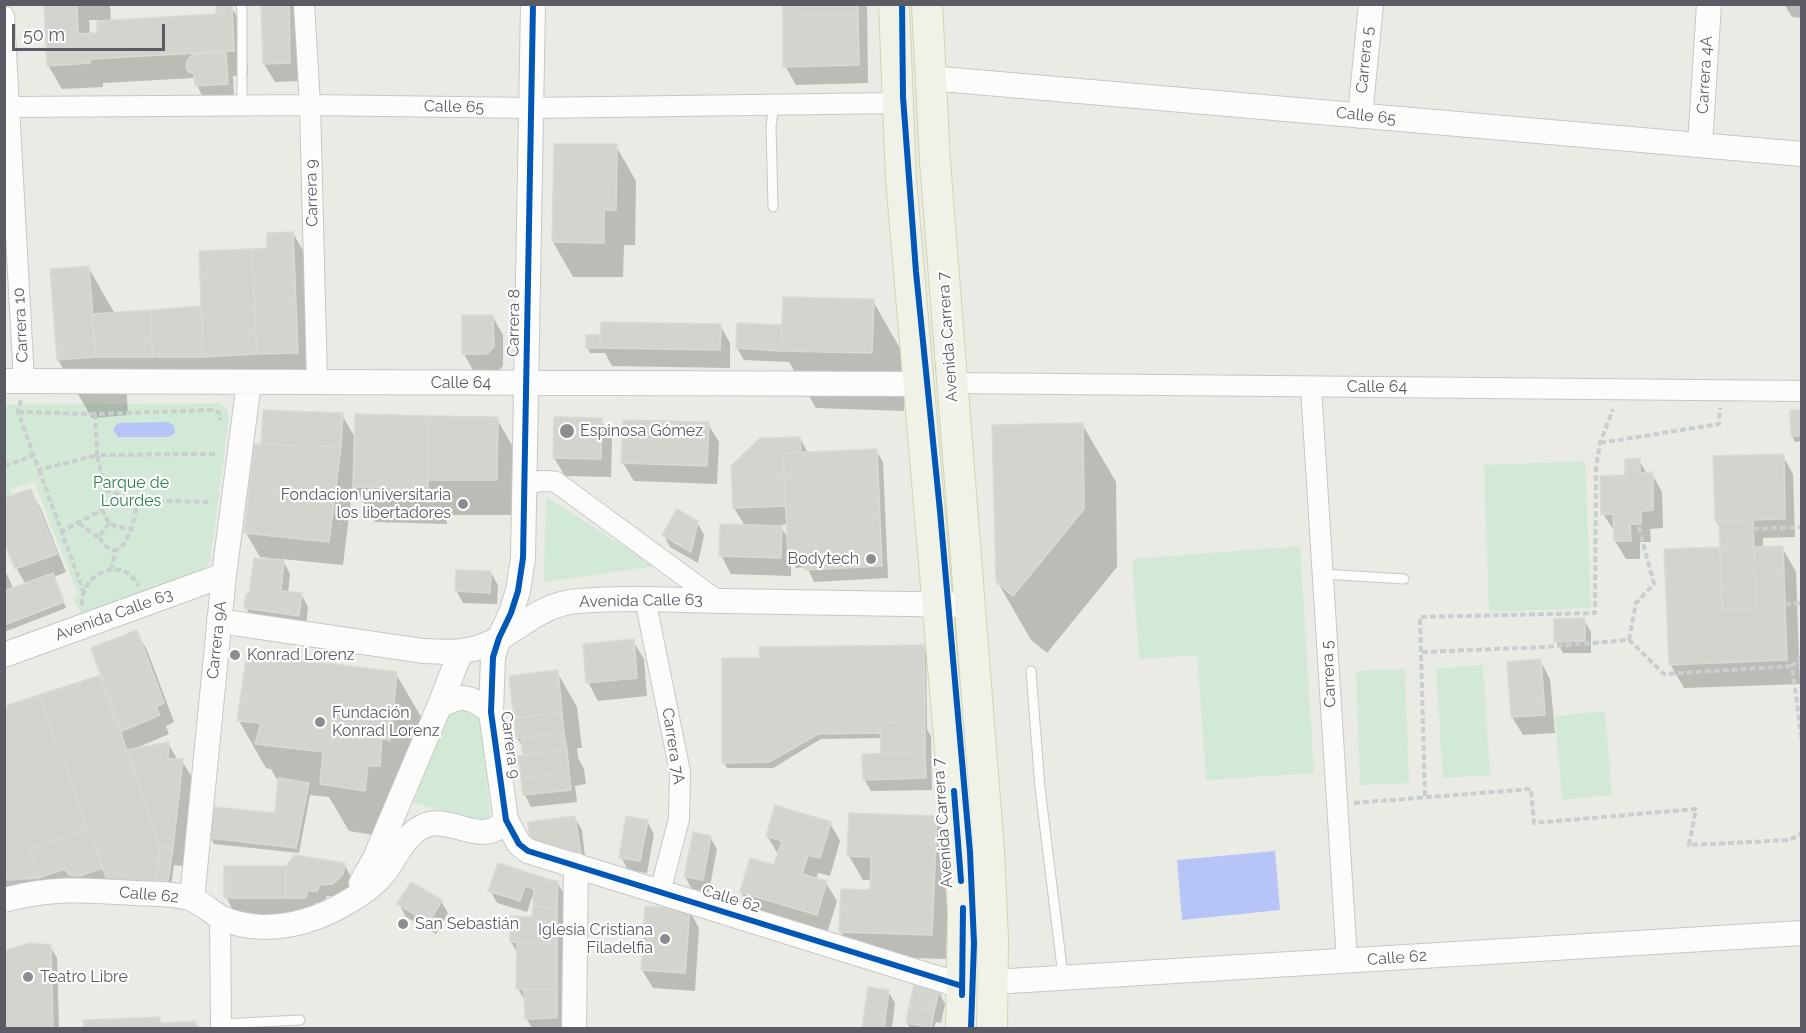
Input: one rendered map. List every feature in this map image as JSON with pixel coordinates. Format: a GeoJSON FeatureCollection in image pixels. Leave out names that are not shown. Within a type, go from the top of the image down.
{"type":"FeatureCollection","features":[{"type":"Feature","properties":{"kind":"main road","name":"Avenida Carrera 7"},"geometry":{"type":"LineString","coordinates":[[894,4],[897,103],[918,384],[960,865],[963,913],[961,1029]]}},
{"type":"Feature","properties":{"kind":"main road","name":"Avenida Carrera 7"},"geometry":{"type":"LineString","coordinates":[[927,4],[930,78],[952,383],[989,851],[992,1029]]}},
{"type":"Feature","properties":{"kind":"street","name":"Carrera 9"},"geometry":{"type":"LineString","coordinates":[[304,4],[310,105],[317,382]]}},
{"type":"Feature","properties":{"kind":"street","name":"Carrera 8"},"geometry":{"type":"LineString","coordinates":[[499,638],[511,613],[521,576],[533,4]]}},
{"type":"Feature","properties":{"kind":"street","name":"Carrera 5"},"geometry":{"type":"LineString","coordinates":[[1360,116],[1371,4]]}},
{"type":"Feature","properties":{"kind":"street","name":"Carrera 4A"},"geometry":{"type":"LineString","coordinates":[[1700,145],[1709,4]]}},
{"type":"Feature","properties":{"kind":"street","name":"Carrera 10"},"geometry":{"type":"LineString","coordinates":[[4,16],[11,107],[14,381]]}},
{"type":"Feature","properties":{"kind":"street","name":"Calle 65"},"geometry":{"type":"LineString","coordinates":[[930,78],[1802,154]]}},
{"type":"Feature","properties":{"kind":"street","name":"Calle 65"},"geometry":{"type":"LineString","coordinates":[[11,107],[310,105],[531,108],[897,103]]}},
{"type":"Feature","properties":{"kind":"street","name":"Calle 64"},"geometry":{"type":"LineString","coordinates":[[14,381],[918,384]]}},
{"type":"Feature","properties":{"kind":"street","name":"Carrera 9A"},"geometry":{"type":"LineString","coordinates":[[192,899],[224,574],[249,382]]}},
{"type":"Feature","properties":{"kind":"street","name":"Calle 64"},"geometry":{"type":"LineString","coordinates":[[952,383],[1802,391]]}},
{"type":"Feature","properties":{"kind":"street","name":"Carrera 5"},"geometry":{"type":"LineString","coordinates":[[1311,387],[1347,961]]}},
{"type":"Feature","properties":{"kind":"street"},"geometry":{"type":"LineString","coordinates":[[524,488],[532,482],[543,480],[556,483],[718,601]]}},
{"type":"Feature","properties":{"kind":"street","name":"Avenida Calle 63"},"geometry":{"type":"LineString","coordinates":[[4,655],[224,574]]}},
{"type":"Feature","properties":{"kind":"street","name":"Avenida Calle 63"},"geometry":{"type":"LineString","coordinates":[[219,621],[423,651],[460,651],[477,648],[499,638],[542,610],[561,603],[645,599],[970,605]]}},
{"type":"Feature","properties":{"kind":"street","name":"Carrera 7A"},"geometry":{"type":"LineString","coordinates":[[645,599],[680,772],[679,819],[660,892]]}},
{"type":"Feature","properties":{"kind":"street","name":"Carrera 9"},"geometry":{"type":"LineString","coordinates":[[499,638],[493,657],[491,712],[506,820]]}},
{"type":"Feature","properties":{"kind":"street"},"geometry":{"type":"LineString","coordinates":[[351,900],[375,858],[439,707],[460,651]]}},
{"type":"Feature","properties":{"kind":"street"},"geometry":{"type":"LineString","coordinates":[[439,707],[449,700],[460,697],[472,699],[491,712]]}},
{"type":"Feature","properties":{"kind":"street","name":"Calle 62"},"geometry":{"type":"LineString","coordinates":[[4,900],[32,893],[68,889],[164,894],[192,899],[220,916],[241,924],[261,927],[282,926],[322,915],[351,900],[371,886],[384,874],[407,838],[428,823],[439,822],[483,832],[500,827],[506,820],[519,844],[528,850],[962,986]]}},
{"type":"Feature","properties":{"kind":"street"},"geometry":{"type":"LineString","coordinates":[[574,1029],[576,865]]}},
{"type":"Feature","properties":{"kind":"street"},"geometry":{"type":"LineString","coordinates":[[220,916],[221,1026]]}},
{"type":"Feature","properties":{"kind":"street","name":"Calle 62"},"geometry":{"type":"LineString","coordinates":[[993,982],[1802,933]]}},
{"type":"Feature","properties":{"kind":"lane"},"geometry":{"type":"LineString","coordinates":[[241,4],[242,106]]}},
{"type":"Feature","properties":{"kind":"lane"},"geometry":{"type":"LineString","coordinates":[[773,207],[771,126],[774,105]]}},
{"type":"Feature","properties":{"kind":"lane"},"geometry":{"type":"LineString","coordinates":[[1323,574],[1404,579]]}},
{"type":"Feature","properties":{"kind":"lane"},"geometry":{"type":"LineString","coordinates":[[1031,671],[1040,788],[1063,978]]}},
{"type":"Feature","properties":{"kind":"lane"},"geometry":{"type":"LineString","coordinates":[[221,1026],[300,1020]]}},
{"type":"Feature","properties":{"kind":"path"},"geometry":{"type":"LineString","coordinates":[[1425,796],[1420,618],[1595,613],[1596,468],[1600,443],[1621,389]]}},
{"type":"Feature","properties":{"kind":"path"},"geometry":{"type":"LineString","coordinates":[[1600,443],[1719,424],[1720,390]]}},
{"type":"Feature","properties":{"kind":"path"},"geometry":{"type":"LineString","coordinates":[[83,591],[18,412],[95,414],[215,410],[220,417],[219,426]]}},
{"type":"Feature","properties":{"kind":"path"},"geometry":{"type":"LineString","coordinates":[[95,414],[97,454],[105,490],[102,510],[109,523],[117,527],[132,529]]}},
{"type":"Feature","properties":{"kind":"path"},"geometry":{"type":"LineString","coordinates":[[39,470],[97,454],[217,454],[218,445]]}},
{"type":"Feature","properties":{"kind":"path"},"geometry":{"type":"LineString","coordinates":[[4,466],[33,456]]}},
{"type":"Feature","properties":{"kind":"path"},"geometry":{"type":"LineString","coordinates":[[105,490],[138,500],[211,502],[210,513]]}},
{"type":"Feature","properties":{"kind":"path"},"geometry":{"type":"LineString","coordinates":[[111,570],[115,551],[128,538],[132,529],[138,500]]}},
{"type":"Feature","properties":{"kind":"path"},"geometry":{"type":"LineString","coordinates":[[60,532],[79,523],[94,512],[102,510]]}},
{"type":"Feature","properties":{"kind":"path"},"geometry":{"type":"LineString","coordinates":[[79,523],[99,537],[105,546],[115,551]]}},
{"type":"Feature","properties":{"kind":"path"},"geometry":{"type":"LineString","coordinates":[[99,537],[109,523]]}},
{"type":"Feature","properties":{"kind":"path"},"geometry":{"type":"LineString","coordinates":[[1629,640],[1636,603],[1654,584],[1638,524]]}},
{"type":"Feature","properties":{"kind":"path"},"geometry":{"type":"LineString","coordinates":[[1753,529],[1802,527]]}},
{"type":"Feature","properties":{"kind":"path"},"geometry":{"type":"LineString","coordinates":[[76,603],[87,583],[94,576],[102,571],[111,570],[128,573],[134,578],[144,603]]}},
{"type":"Feature","properties":{"kind":"path"},"geometry":{"type":"LineString","coordinates":[[1785,604],[1802,603]]}},
{"type":"Feature","properties":{"kind":"path"},"geometry":{"type":"LineString","coordinates":[[1422,652],[1629,640],[1664,674],[1792,666],[1802,656]]}},
{"type":"Feature","properties":{"kind":"path"},"geometry":{"type":"LineString","coordinates":[[1792,666],[1802,741]]}},
{"type":"Feature","properties":{"kind":"path"},"geometry":{"type":"LineString","coordinates":[[1337,805],[1531,789],[1534,823],[1696,809],[1689,845],[1790,840],[1802,833]]}},
{"type":"Feature","properties":{"kind":"green space","name":"Parque de Lourdes"},"geometry":{"type":"Polygon","coordinates":[[[220,403],[227,409],[229,418],[210,561],[206,569],[83,617],[74,599],[77,592],[34,481],[10,489],[12,496],[5,498],[5,405],[220,403]]]}},
{"type":"Feature","properties":{"kind":"green space"},"geometry":{"type":"Polygon","coordinates":[[[1585,461],[1591,608],[1489,612],[1484,465],[1585,461]]]}},
{"type":"Feature","properties":{"kind":"green space"},"geometry":{"type":"Polygon","coordinates":[[[546,497],[655,566],[544,582],[546,497]]]}},
{"type":"Feature","properties":{"kind":"green space"},"geometry":{"type":"Polygon","coordinates":[[[1300,546],[1314,773],[1206,780],[1197,655],[1139,659],[1132,559],[1300,546]]]}},
{"type":"Feature","properties":{"kind":"green space"},"geometry":{"type":"Polygon","coordinates":[[[1483,665],[1490,775],[1443,778],[1436,669],[1483,665]]]}},
{"type":"Feature","properties":{"kind":"green space"},"geometry":{"type":"Polygon","coordinates":[[[1405,669],[1409,783],[1360,785],[1356,671],[1405,669]]]}},
{"type":"Feature","properties":{"kind":"green space"},"geometry":{"type":"Polygon","coordinates":[[[462,703],[480,716],[491,823],[413,803],[450,712],[462,703]]]}},
{"type":"Feature","properties":{"kind":"green space"},"geometry":{"type":"Polygon","coordinates":[[[1605,711],[1612,795],[1562,800],[1555,716],[1605,711]]]}},
{"type":"Feature","properties":{"kind":"water"},"geometry":{"type":"Polygon","coordinates":[[[168,422],[175,430],[174,434],[168,437],[118,437],[113,430],[119,423],[168,422]]]}},
{"type":"Feature","properties":{"kind":"water"},"geometry":{"type":"Polygon","coordinates":[[[1275,851],[1280,910],[1182,920],[1177,860],[1275,851]]]}},
{"type":"Feature","properties":{"kind":"building"},"geometry":{"type":"Polygon","coordinates":[[[44,4],[77,4],[78,34],[97,33],[97,21],[216,14],[216,6],[232,5],[234,51],[90,59],[90,63],[47,66],[44,4]]]}},
{"type":"Feature","properties":{"kind":"building"},"geometry":{"type":"Polygon","coordinates":[[[261,4],[289,4],[290,63],[263,64],[261,4]]]}},
{"type":"Feature","properties":{"kind":"building"},"geometry":{"type":"Polygon","coordinates":[[[782,4],[858,4],[858,14],[783,16],[782,4]]]}},
{"type":"Feature","properties":{"kind":"building"},"geometry":{"type":"Polygon","coordinates":[[[858,14],[859,65],[783,67],[783,16],[858,14]]]}},
{"type":"Feature","properties":{"kind":"building"},"geometry":{"type":"Polygon","coordinates":[[[226,52],[228,84],[195,86],[194,74],[186,67],[187,61],[193,54],[226,52]]]}},
{"type":"Feature","properties":{"kind":"building"},"geometry":{"type":"Polygon","coordinates":[[[554,144],[617,144],[616,210],[604,210],[604,243],[552,242],[554,144]]]}},
{"type":"Feature","properties":{"kind":"building"},"geometry":{"type":"Polygon","coordinates":[[[293,232],[298,353],[257,354],[252,249],[267,248],[267,233],[293,232]]]}},
{"type":"Feature","properties":{"kind":"building"},"geometry":{"type":"Polygon","coordinates":[[[252,249],[257,354],[203,357],[199,251],[252,249]]]}},
{"type":"Feature","properties":{"kind":"building"},"geometry":{"type":"Polygon","coordinates":[[[89,266],[96,357],[57,360],[50,269],[89,266]]]}},
{"type":"Feature","properties":{"kind":"building"},"geometry":{"type":"Polygon","coordinates":[[[783,297],[874,299],[872,353],[781,351],[783,297]]]}},
{"type":"Feature","properties":{"kind":"building"},"geometry":{"type":"Polygon","coordinates":[[[201,306],[203,357],[153,357],[150,310],[201,306]]]}},
{"type":"Feature","properties":{"kind":"building"},"geometry":{"type":"Polygon","coordinates":[[[150,310],[153,357],[96,357],[92,314],[150,310]]]}},
{"type":"Feature","properties":{"kind":"building"},"geometry":{"type":"Polygon","coordinates":[[[462,315],[493,315],[494,347],[487,354],[462,354],[462,315]]]}},
{"type":"Feature","properties":{"kind":"building"},"geometry":{"type":"Polygon","coordinates":[[[601,322],[721,324],[720,350],[600,348],[601,322]]]}},
{"type":"Feature","properties":{"kind":"building"},"geometry":{"type":"Polygon","coordinates":[[[737,323],[782,325],[781,351],[736,348],[737,323]]]}},
{"type":"Feature","properties":{"kind":"building"},"geometry":{"type":"Polygon","coordinates":[[[586,335],[601,335],[600,348],[586,348],[586,335]]]}},
{"type":"Feature","properties":{"kind":"building"},"geometry":{"type":"Polygon","coordinates":[[[263,410],[343,413],[341,447],[261,444],[263,410]]]}},
{"type":"Feature","properties":{"kind":"building"},"geometry":{"type":"Polygon","coordinates":[[[1790,410],[1802,410],[1802,436],[1791,436],[1790,410]]]}},
{"type":"Feature","properties":{"kind":"building"},"geometry":{"type":"Polygon","coordinates":[[[355,414],[429,416],[428,489],[353,487],[355,414]]]}},
{"type":"Feature","properties":{"kind":"building"},"geometry":{"type":"Polygon","coordinates":[[[429,416],[498,417],[497,480],[428,480],[429,416]]]}},
{"type":"Feature","properties":{"kind":"building"},"geometry":{"type":"Polygon","coordinates":[[[554,417],[602,418],[601,459],[553,458],[554,417]]]}},
{"type":"Feature","properties":{"kind":"building"},"geometry":{"type":"Polygon","coordinates":[[[623,420],[709,422],[707,466],[621,463],[623,420]]]}},
{"type":"Feature","properties":{"kind":"building"},"geometry":{"type":"Polygon","coordinates":[[[1083,423],[1084,509],[1013,596],[996,582],[992,425],[1083,423]]]}},
{"type":"Feature","properties":{"kind":"building"},"geometry":{"type":"Polygon","coordinates":[[[800,437],[801,452],[783,453],[785,506],[733,508],[731,466],[760,438],[800,437]]]}},
{"type":"Feature","properties":{"kind":"building"},"geometry":{"type":"Polygon","coordinates":[[[254,444],[341,447],[329,542],[244,533],[254,444]]]}},
{"type":"Feature","properties":{"kind":"building"},"geometry":{"type":"Polygon","coordinates":[[[877,449],[882,566],[805,570],[805,555],[788,556],[783,453],[877,449]]]}},
{"type":"Feature","properties":{"kind":"building"},"geometry":{"type":"Polygon","coordinates":[[[1784,454],[1785,519],[1715,521],[1713,456],[1784,454]]]}},
{"type":"Feature","properties":{"kind":"building"},"geometry":{"type":"Polygon","coordinates":[[[1640,458],[1640,473],[1653,472],[1653,510],[1641,511],[1641,524],[1630,524],[1631,541],[1614,541],[1613,514],[1601,515],[1600,476],[1625,475],[1625,459],[1640,458]]]}},
{"type":"Feature","properties":{"kind":"building"},"geometry":{"type":"Polygon","coordinates":[[[31,489],[57,554],[15,569],[4,541],[4,498],[31,489]]]}},
{"type":"Feature","properties":{"kind":"building"},"geometry":{"type":"Polygon","coordinates":[[[677,509],[698,521],[691,552],[662,535],[677,509]]]}},
{"type":"Feature","properties":{"kind":"building"},"geometry":{"type":"Polygon","coordinates":[[[1753,520],[1756,608],[1722,610],[1719,521],[1753,520]]]}},
{"type":"Feature","properties":{"kind":"building"},"geometry":{"type":"Polygon","coordinates":[[[720,524],[782,526],[781,558],[719,556],[720,524]]]}},
{"type":"Feature","properties":{"kind":"building"},"geometry":{"type":"Polygon","coordinates":[[[1783,546],[1787,660],[1669,665],[1664,549],[1720,547],[1722,610],[1756,608],[1754,547],[1783,546]]]}},
{"type":"Feature","properties":{"kind":"building"},"geometry":{"type":"Polygon","coordinates":[[[254,558],[284,560],[281,591],[302,593],[299,616],[244,608],[246,594],[249,594],[254,558]]]}},
{"type":"Feature","properties":{"kind":"building"},"geometry":{"type":"Polygon","coordinates":[[[456,570],[491,571],[490,593],[455,591],[456,570]]]}},
{"type":"Feature","properties":{"kind":"building"},"geometry":{"type":"Polygon","coordinates":[[[53,573],[64,602],[4,625],[4,591],[53,573]]]}},
{"type":"Feature","properties":{"kind":"building"},"geometry":{"type":"Polygon","coordinates":[[[1585,618],[1585,641],[1554,642],[1554,619],[1585,618]]]}},
{"type":"Feature","properties":{"kind":"building"},"geometry":{"type":"Polygon","coordinates":[[[137,630],[164,703],[156,707],[160,715],[120,732],[91,648],[137,630]]]}},
{"type":"Feature","properties":{"kind":"building"},"geometry":{"type":"Polygon","coordinates":[[[634,639],[637,678],[586,683],[583,644],[634,639]]]}},
{"type":"Feature","properties":{"kind":"building"},"geometry":{"type":"Polygon","coordinates":[[[924,645],[925,722],[880,723],[880,733],[818,734],[769,762],[722,763],[722,658],[760,658],[759,647],[924,645]]]}},
{"type":"Feature","properties":{"kind":"building","name":"Fundación Konrad Lorenz"},"geometry":{"type":"Polygon","coordinates":[[[247,653],[397,672],[390,741],[382,738],[380,766],[368,766],[365,791],[320,784],[323,752],[255,744],[261,723],[237,721],[247,653]]]}},
{"type":"Feature","properties":{"kind":"building"},"geometry":{"type":"Polygon","coordinates":[[[1541,659],[1545,715],[1511,717],[1507,662],[1541,659]]]}},
{"type":"Feature","properties":{"kind":"building"},"geometry":{"type":"Polygon","coordinates":[[[558,670],[562,713],[514,718],[509,676],[558,670]]]}},
{"type":"Feature","properties":{"kind":"building"},"geometry":{"type":"Polygon","coordinates":[[[101,675],[160,847],[156,881],[107,880],[39,695],[101,675]]]}},
{"type":"Feature","properties":{"kind":"building"},"geometry":{"type":"Polygon","coordinates":[[[39,695],[88,829],[29,849],[38,878],[8,880],[4,878],[4,710],[8,705],[39,695]]]}},
{"type":"Feature","properties":{"kind":"building"},"geometry":{"type":"Polygon","coordinates":[[[562,713],[564,733],[516,738],[514,718],[562,713]]]}},
{"type":"Feature","properties":{"kind":"building"},"geometry":{"type":"Polygon","coordinates":[[[925,722],[925,752],[881,753],[880,723],[925,722]]]}},
{"type":"Feature","properties":{"kind":"building"},"geometry":{"type":"Polygon","coordinates":[[[564,733],[567,750],[523,755],[521,738],[564,733]]]}},
{"type":"Feature","properties":{"kind":"building"},"geometry":{"type":"Polygon","coordinates":[[[169,742],[168,759],[183,759],[173,848],[160,847],[126,750],[169,742]]]}},
{"type":"Feature","properties":{"kind":"building"},"geometry":{"type":"Polygon","coordinates":[[[567,750],[569,772],[521,778],[518,756],[567,750]]]}},
{"type":"Feature","properties":{"kind":"building"},"geometry":{"type":"Polygon","coordinates":[[[925,752],[926,778],[863,780],[862,754],[925,752]]]}},
{"type":"Feature","properties":{"kind":"building"},"geometry":{"type":"Polygon","coordinates":[[[569,772],[571,790],[523,795],[521,778],[569,772]]]}},
{"type":"Feature","properties":{"kind":"building"},"geometry":{"type":"Polygon","coordinates":[[[278,778],[309,783],[296,848],[210,838],[214,807],[275,813],[278,778]]]}},
{"type":"Feature","properties":{"kind":"building"},"geometry":{"type":"Polygon","coordinates":[[[775,805],[831,822],[820,858],[808,855],[802,874],[827,881],[817,915],[740,892],[750,858],[774,865],[782,841],[766,836],[775,805]]]}},
{"type":"Feature","properties":{"kind":"building"},"geometry":{"type":"Polygon","coordinates":[[[849,813],[937,816],[932,935],[839,932],[841,889],[870,890],[871,857],[847,856],[849,813]]]}},
{"type":"Feature","properties":{"kind":"building"},"geometry":{"type":"Polygon","coordinates":[[[575,816],[581,855],[530,840],[528,822],[575,816]]]}},
{"type":"Feature","properties":{"kind":"building"},"geometry":{"type":"Polygon","coordinates":[[[626,816],[648,820],[640,861],[619,858],[626,816]]]}},
{"type":"Feature","properties":{"kind":"building"},"geometry":{"type":"Polygon","coordinates":[[[88,829],[103,868],[79,876],[69,875],[65,869],[38,878],[29,849],[88,829]]]}},
{"type":"Feature","properties":{"kind":"building"},"geometry":{"type":"Polygon","coordinates":[[[693,832],[711,836],[703,880],[684,877],[693,832]]]}},
{"type":"Feature","properties":{"kind":"building"},"geometry":{"type":"Polygon","coordinates":[[[160,847],[173,848],[168,881],[156,881],[160,847]]]}},
{"type":"Feature","properties":{"kind":"building"},"geometry":{"type":"Polygon","coordinates":[[[295,855],[345,863],[343,874],[333,884],[320,885],[317,891],[308,891],[305,898],[286,898],[286,866],[295,855]]]}},
{"type":"Feature","properties":{"kind":"building"},"geometry":{"type":"Polygon","coordinates":[[[498,863],[550,880],[534,889],[525,886],[520,901],[488,891],[498,863]]]}},
{"type":"Feature","properties":{"kind":"building"},"geometry":{"type":"Polygon","coordinates":[[[224,866],[286,866],[286,898],[224,898],[224,866]]]}},
{"type":"Feature","properties":{"kind":"building"},"geometry":{"type":"Polygon","coordinates":[[[550,880],[558,881],[557,908],[533,907],[534,889],[550,880]]]}},
{"type":"Feature","properties":{"kind":"building"},"geometry":{"type":"Polygon","coordinates":[[[411,882],[442,900],[429,923],[397,904],[411,882]]]}},
{"type":"Feature","properties":{"kind":"building","name":"Iglesia Cristiana Filadelfia"},"geometry":{"type":"Polygon","coordinates":[[[645,906],[690,909],[685,973],[641,970],[645,906]]]}},
{"type":"Feature","properties":{"kind":"building"},"geometry":{"type":"Polygon","coordinates":[[[533,907],[557,908],[557,943],[510,942],[510,916],[532,917],[533,907]]]}},
{"type":"Feature","properties":{"kind":"building"},"geometry":{"type":"Polygon","coordinates":[[[517,942],[557,943],[557,989],[516,989],[517,942]]]}},
{"type":"Feature","properties":{"kind":"building","name":"Teatro Libre"},"geometry":{"type":"Polygon","coordinates":[[[30,943],[51,945],[53,1028],[4,1028],[4,951],[30,943]]]}},
{"type":"Feature","properties":{"kind":"building"},"geometry":{"type":"Polygon","coordinates":[[[914,985],[939,990],[934,1012],[909,1006],[914,985]]]}},
{"type":"Feature","properties":{"kind":"building"},"geometry":{"type":"Polygon","coordinates":[[[868,987],[889,990],[884,1028],[862,1028],[868,987]]]}},
{"type":"Feature","properties":{"kind":"building"},"geometry":{"type":"Polygon","coordinates":[[[524,989],[557,989],[557,1018],[525,1019],[524,989]]]}},
{"type":"Feature","properties":{"kind":"building"},"geometry":{"type":"Polygon","coordinates":[[[909,1006],[934,1012],[931,1028],[906,1023],[909,1006]]]}},
{"type":"Feature","properties":{"kind":"building"},"geometry":{"type":"Polygon","coordinates":[[[160,1017],[160,1023],[196,1021],[196,1028],[84,1028],[83,1020],[160,1017]]]}},
{"type":"Feature","properties":{"kind":"cycle path"},"geometry":{"type":"LineString","coordinates":[[533,4],[523,558],[518,591],[493,657],[491,712],[506,820],[519,844],[528,851],[962,986]]}},
{"type":"Feature","properties":{"kind":"cycle path"},"geometry":{"type":"LineString","coordinates":[[902,4],[903,97],[916,272],[970,852],[974,943],[971,1028]]}},
{"type":"Feature","properties":{"kind":"cycle path"},"geometry":{"type":"LineString","coordinates":[[954,791],[961,881]]}},
{"type":"Feature","properties":{"kind":"cycle path"},"geometry":{"type":"LineString","coordinates":[[962,995],[963,908]]}},
{"type":"Feature","properties":{"kind":"place","name":"Espinosa Gómez"},"geometry":{"type":"Point","coordinates":[567,431]}},
{"type":"Feature","properties":{"kind":"place","name":"Fondacion universitaria los libertadores"},"geometry":{"type":"Point","coordinates":[463,504]}},
{"type":"Feature","properties":{"kind":"place","name":"Bodytech"},"geometry":{"type":"Point","coordinates":[871,559]}},
{"type":"Feature","properties":{"kind":"place","name":"Konrad Lorenz"},"geometry":{"type":"Point","coordinates":[235,655]}},
{"type":"Feature","properties":{"kind":"place","name":"Fundación Konrad Lorenz"},"geometry":{"type":"Point","coordinates":[320,722]}},
{"type":"Feature","properties":{"kind":"place","name":"San Sebastián"},"geometry":{"type":"Point","coordinates":[403,924]}},
{"type":"Feature","properties":{"kind":"place","name":"Iglesia Cristiana Filadelfia"},"geometry":{"type":"Point","coordinates":[665,939]}},
{"type":"Feature","properties":{"kind":"place","name":"Teatro Libre"},"geometry":{"type":"Point","coordinates":[28,977]}}]}
